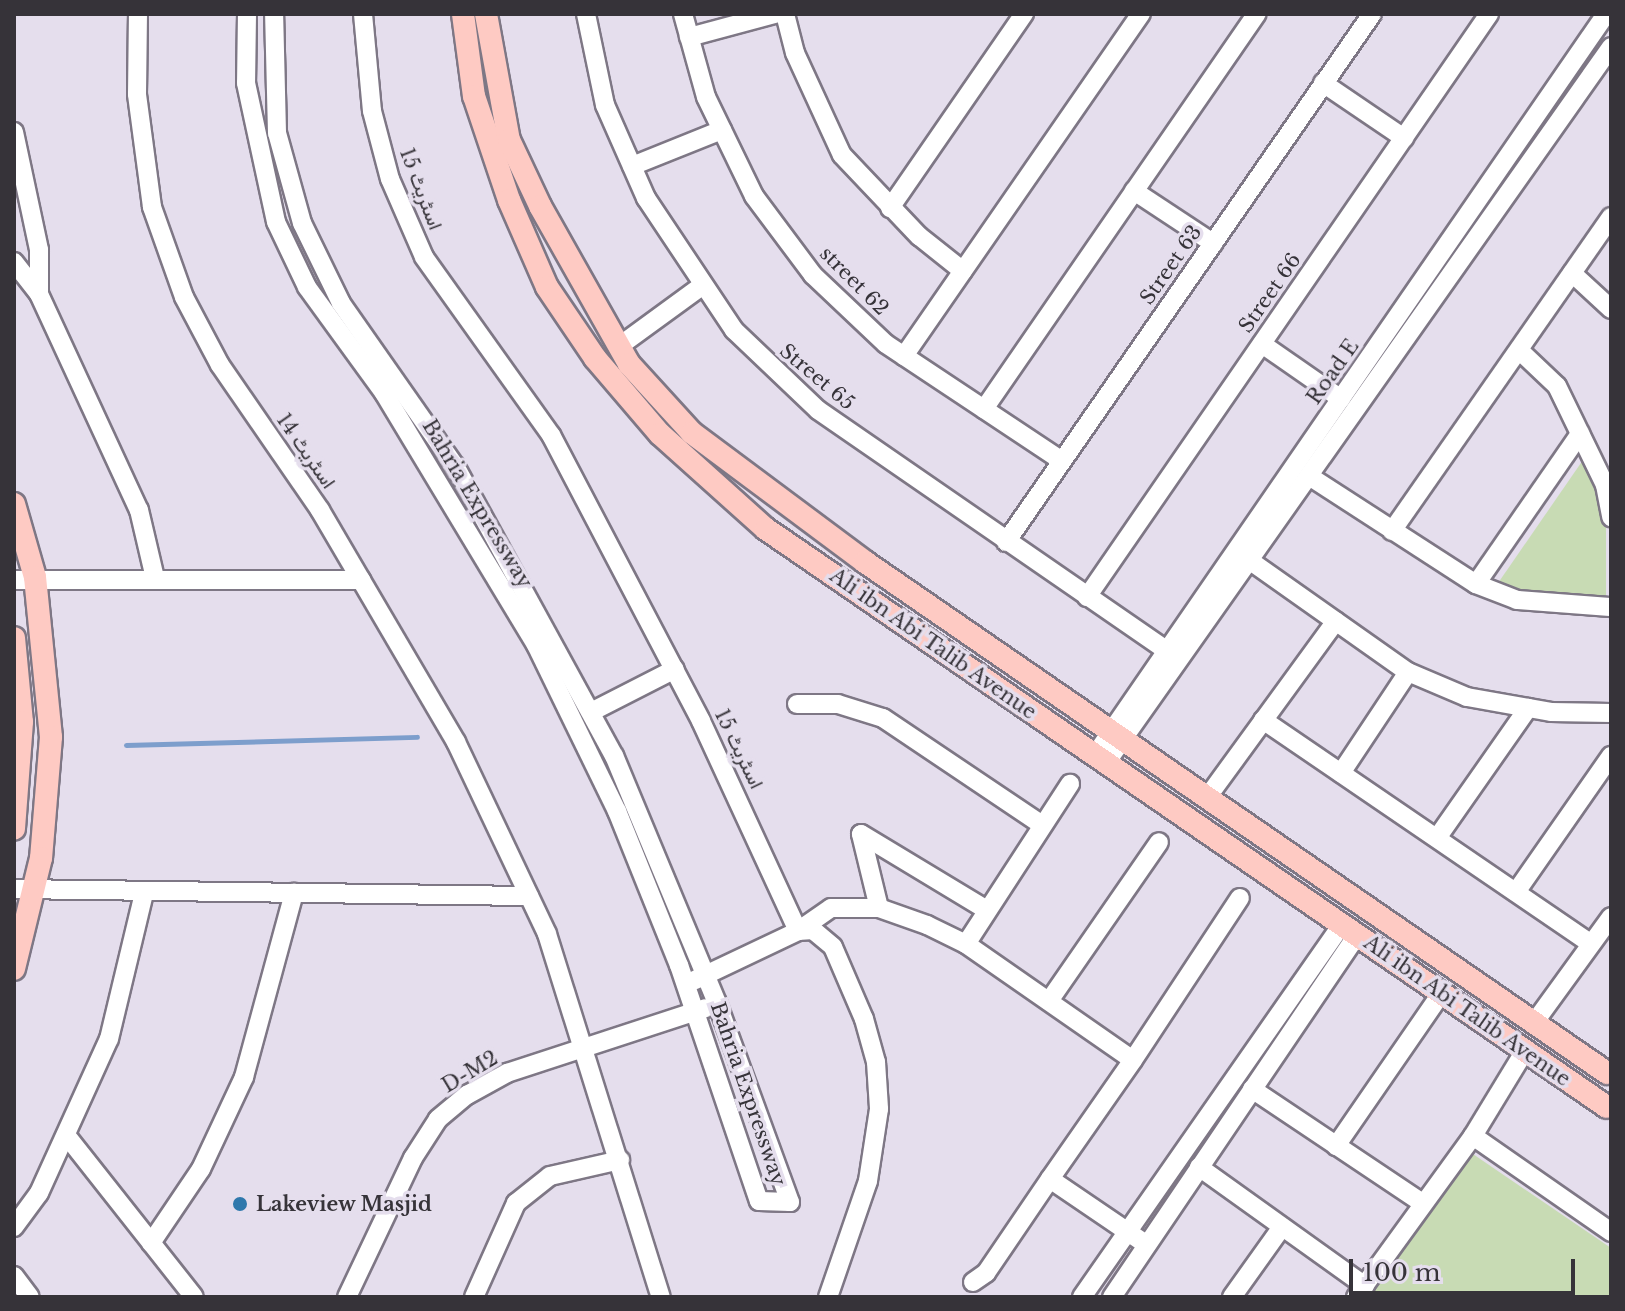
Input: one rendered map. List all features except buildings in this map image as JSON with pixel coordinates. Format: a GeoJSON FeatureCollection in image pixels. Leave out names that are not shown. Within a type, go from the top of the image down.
{"type":"FeatureCollection","features":[{"type":"Feature","properties":{"kind":"main road","name":"Ali ibn Abi Talib Avenue"},"geometry":{"type":"LineString","coordinates":[[463,14],[474,96],[509,200],[547,287],[595,358],[660,434],[766,529],[1609,1108]]}},
{"type":"Feature","properties":{"kind":"main road","name":"Ali ibn Abi Talib Avenue"},"geometry":{"type":"LineString","coordinates":[[486,14],[509,140],[618,347],[645,384],[718,457],[1534,1023],[1609,1070]]}},
{"type":"Feature","properties":{"kind":"main road"},"geometry":{"type":"LineString","coordinates":[[14,504],[51,737],[14,969]]}},
{"type":"Feature","properties":{"kind":"main road"},"geometry":{"type":"LineString","coordinates":[[14,638],[22,722],[14,829]]}},
{"type":"Feature","properties":{"kind":"main road"},"geometry":{"type":"LineString","coordinates":[[1609,1070],[1609,1108]]}},
{"type":"Feature","properties":{"kind":"street","name":"اسٹریٹ 14"},"geometry":{"type":"LineString","coordinates":[[138,14],[137,94],[152,207],[184,297],[220,365],[320,510],[456,742],[529,896],[586,1049],[661,1297]]}},
{"type":"Feature","properties":{"kind":"street","name":"Bahria Expressway"},"geometry":{"type":"LineString","coordinates":[[247,14],[246,83],[276,222],[307,287],[384,393],[536,645],[617,811],[685,983],[759,1201],[790,1202],[717,1003],[591,712],[455,466],[341,303],[302,223],[277,133],[274,14]]}},
{"type":"Feature","properties":{"kind":"street","name":"اسٹریٹ 15"},"geometry":{"type":"LineString","coordinates":[[363,14],[372,111],[390,179],[424,257],[551,435],[675,669],[798,931]]}},
{"type":"Feature","properties":{"kind":"street","name":"Street 65"},"geometry":{"type":"LineString","coordinates":[[586,14],[605,105],[646,198],[734,330],[818,410],[1167,651]]}},
{"type":"Feature","properties":{"kind":"street","name":"street 62"},"geometry":{"type":"LineString","coordinates":[[683,14],[706,97],[754,196],[813,275],[904,356],[1062,461]]}},
{"type":"Feature","properties":{"kind":"street"},"geometry":{"type":"LineString","coordinates":[[689,37],[775,14]]}},
{"type":"Feature","properties":{"kind":"street"},"geometry":{"type":"LineString","coordinates":[[785,14],[806,80],[842,155],[890,208],[963,271]]}},
{"type":"Feature","properties":{"kind":"street"},"geometry":{"type":"LineString","coordinates":[[890,208],[1024,14]]}},
{"type":"Feature","properties":{"kind":"street"},"geometry":{"type":"LineString","coordinates":[[904,356],[1141,14]]}},
{"type":"Feature","properties":{"kind":"street"},"geometry":{"type":"LineString","coordinates":[[984,409],[1256,14]]}},
{"type":"Feature","properties":{"kind":"street","name":"Street 63"},"geometry":{"type":"LineString","coordinates":[[1006,542],[1372,14]]}},
{"type":"Feature","properties":{"kind":"street","name":"Street 66"},"geometry":{"type":"LineString","coordinates":[[1087,597],[1489,14]]}},
{"type":"Feature","properties":{"kind":"street","name":"Road E"},"geometry":{"type":"LineString","coordinates":[[1118,735],[1167,651],[1606,14]]}},
{"type":"Feature","properties":{"kind":"street","name":"Road E"},"geometry":{"type":"LineString","coordinates":[[1101,759],[1249,560],[1611,47]]}},
{"type":"Feature","properties":{"kind":"street"},"geometry":{"type":"LineString","coordinates":[[1323,83],[1404,138]]}},
{"type":"Feature","properties":{"kind":"street"},"geometry":{"type":"LineString","coordinates":[[632,166],[722,130]]}},
{"type":"Feature","properties":{"kind":"street"},"geometry":{"type":"LineString","coordinates":[[14,132],[39,250],[39,294]]}},
{"type":"Feature","properties":{"kind":"street"},"geometry":{"type":"LineString","coordinates":[[1134,191],[1213,243]]}},
{"type":"Feature","properties":{"kind":"street"},"geometry":{"type":"LineString","coordinates":[[1392,531],[1611,217]]}},
{"type":"Feature","properties":{"kind":"street"},"geometry":{"type":"LineString","coordinates":[[14,262],[39,294],[139,510],[155,578]]}},
{"type":"Feature","properties":{"kind":"street"},"geometry":{"type":"LineString","coordinates":[[1572,273],[1611,309]]}},
{"type":"Feature","properties":{"kind":"street"},"geometry":{"type":"LineString","coordinates":[[618,347],[703,285]]}},
{"type":"Feature","properties":{"kind":"street"},"geometry":{"type":"LineString","coordinates":[[1262,344],[1341,399]]}},
{"type":"Feature","properties":{"kind":"street"},"geometry":{"type":"LineString","coordinates":[[1519,350],[1557,386],[1605,485],[1611,517]]}},
{"type":"Feature","properties":{"kind":"street"},"geometry":{"type":"LineString","coordinates":[[1476,584],[1580,434]]}},
{"type":"Feature","properties":{"kind":"street"},"geometry":{"type":"LineString","coordinates":[[1309,476],[1476,584],[1517,600],[1611,609]]}},
{"type":"Feature","properties":{"kind":"street"},"geometry":{"type":"LineString","coordinates":[[1249,560],[1408,672],[1467,697],[1528,708],[1611,713]]}},
{"type":"Feature","properties":{"kind":"street"},"geometry":{"type":"LineString","coordinates":[[25,579],[361,580]]}},
{"type":"Feature","properties":{"kind":"street"},"geometry":{"type":"LineString","coordinates":[[1209,795],[1336,621]]}},
{"type":"Feature","properties":{"kind":"street"},"geometry":{"type":"LineString","coordinates":[[591,712],[675,669]]}},
{"type":"Feature","properties":{"kind":"street"},"geometry":{"type":"LineString","coordinates":[[1341,773],[1408,672]]}},
{"type":"Feature","properties":{"kind":"street"},"geometry":{"type":"LineString","coordinates":[[797,704],[838,704],[883,718],[1041,824]]}},
{"type":"Feature","properties":{"kind":"street"},"geometry":{"type":"LineString","coordinates":[[1437,838],[1528,708]]}},
{"type":"Feature","properties":{"kind":"street"},"geometry":{"type":"LineString","coordinates":[[1263,720],[1591,944]]}},
{"type":"Feature","properties":{"kind":"street"},"geometry":{"type":"LineString","coordinates":[[1516,892],[1611,756]]}},
{"type":"Feature","properties":{"kind":"street"},"geometry":{"type":"LineString","coordinates":[[966,944],[1041,824],[1070,784]]}},
{"type":"Feature","properties":{"kind":"street"},"geometry":{"type":"LineString","coordinates":[[879,908],[861,834],[987,910]]}},
{"type":"Feature","properties":{"kind":"street"},"geometry":{"type":"LineString","coordinates":[[1049,1001],[1159,842]]}},
{"type":"Feature","properties":{"kind":"street"},"geometry":{"type":"LineString","coordinates":[[25,890],[529,896]]}},
{"type":"Feature","properties":{"kind":"street"},"geometry":{"type":"LineString","coordinates":[[14,1227],[39,1193],[109,1039],[144,893]]}},
{"type":"Feature","properties":{"kind":"street"},"geometry":{"type":"LineString","coordinates":[[151,1243],[201,1169],[244,1077],[294,893]]}},
{"type":"Feature","properties":{"kind":"street"},"geometry":{"type":"LineString","coordinates":[[973,1282],[986,1273],[1240,898]]}},
{"type":"Feature","properties":{"kind":"street"},"geometry":{"type":"LineString","coordinates":[[685,983],[706,976],[798,931],[831,908],[879,908],[966,944],[1133,1060]]}},
{"type":"Feature","properties":{"kind":"street"},"geometry":{"type":"LineString","coordinates":[[1534,1023],[1611,917]]}},
{"type":"Feature","properties":{"kind":"street"},"geometry":{"type":"LineString","coordinates":[[1112,1297],[1252,1089],[1350,929]]}},
{"type":"Feature","properties":{"kind":"street"},"geometry":{"type":"LineString","coordinates":[[1082,1297],[1350,929]]}},
{"type":"Feature","properties":{"kind":"street"},"geometry":{"type":"LineString","coordinates":[[798,931],[813,930],[833,947],[864,1019],[879,1086],[868,1181],[828,1297]]}},
{"type":"Feature","properties":{"kind":"street"},"geometry":{"type":"LineString","coordinates":[[1336,1146],[1441,994]]}},
{"type":"Feature","properties":{"kind":"street","name":"D-M2"},"geometry":{"type":"LineString","coordinates":[[347,1297],[413,1158],[438,1119],[467,1095],[507,1073],[717,1003]]}},
{"type":"Feature","properties":{"kind":"street"},"geometry":{"type":"LineString","coordinates":[[1199,1167],[1282,1227],[1360,1291],[1473,1136],[1524,1052]]}},
{"type":"Feature","properties":{"kind":"street"},"geometry":{"type":"LineString","coordinates":[[1252,1089],[1422,1203]]}},
{"type":"Feature","properties":{"kind":"street"},"geometry":{"type":"LineString","coordinates":[[66,1135],[194,1297]]}},
{"type":"Feature","properties":{"kind":"street"},"geometry":{"type":"LineString","coordinates":[[1473,1136],[1611,1232]]}},
{"type":"Feature","properties":{"kind":"street"},"geometry":{"type":"LineString","coordinates":[[474,1297],[485,1288],[516,1203],[550,1176],[620,1160]]}},
{"type":"Feature","properties":{"kind":"street"},"geometry":{"type":"LineString","coordinates":[[1050,1179],[1147,1245]]}},
{"type":"Feature","properties":{"kind":"street"},"geometry":{"type":"LineString","coordinates":[[1232,1297],[1282,1227]]}},
{"type":"Feature","properties":{"kind":"street"},"geometry":{"type":"LineString","coordinates":[[14,1276],[30,1297]]}},
{"type":"Feature","properties":{"kind":"green space"},"geometry":{"type":"Polygon","coordinates":[[[1583,460],[1601,493],[1606,518],[1606,604],[1561,602],[1496,586],[1583,460]]]}},
{"type":"Feature","properties":{"kind":"green space"},"geometry":{"type":"Polygon","coordinates":[[[1470,1152],[1611,1248],[1611,1297],[1364,1297],[1470,1152]]]}},
{"type":"Feature","properties":{"kind":"waterway"},"geometry":{"type":"LineString","coordinates":[[126,745],[417,737]]}},
{"type":"Feature","properties":{"kind":"place","name":"Lakeview Masjid"},"geometry":{"type":"Point","coordinates":[240,1204]}}]}
